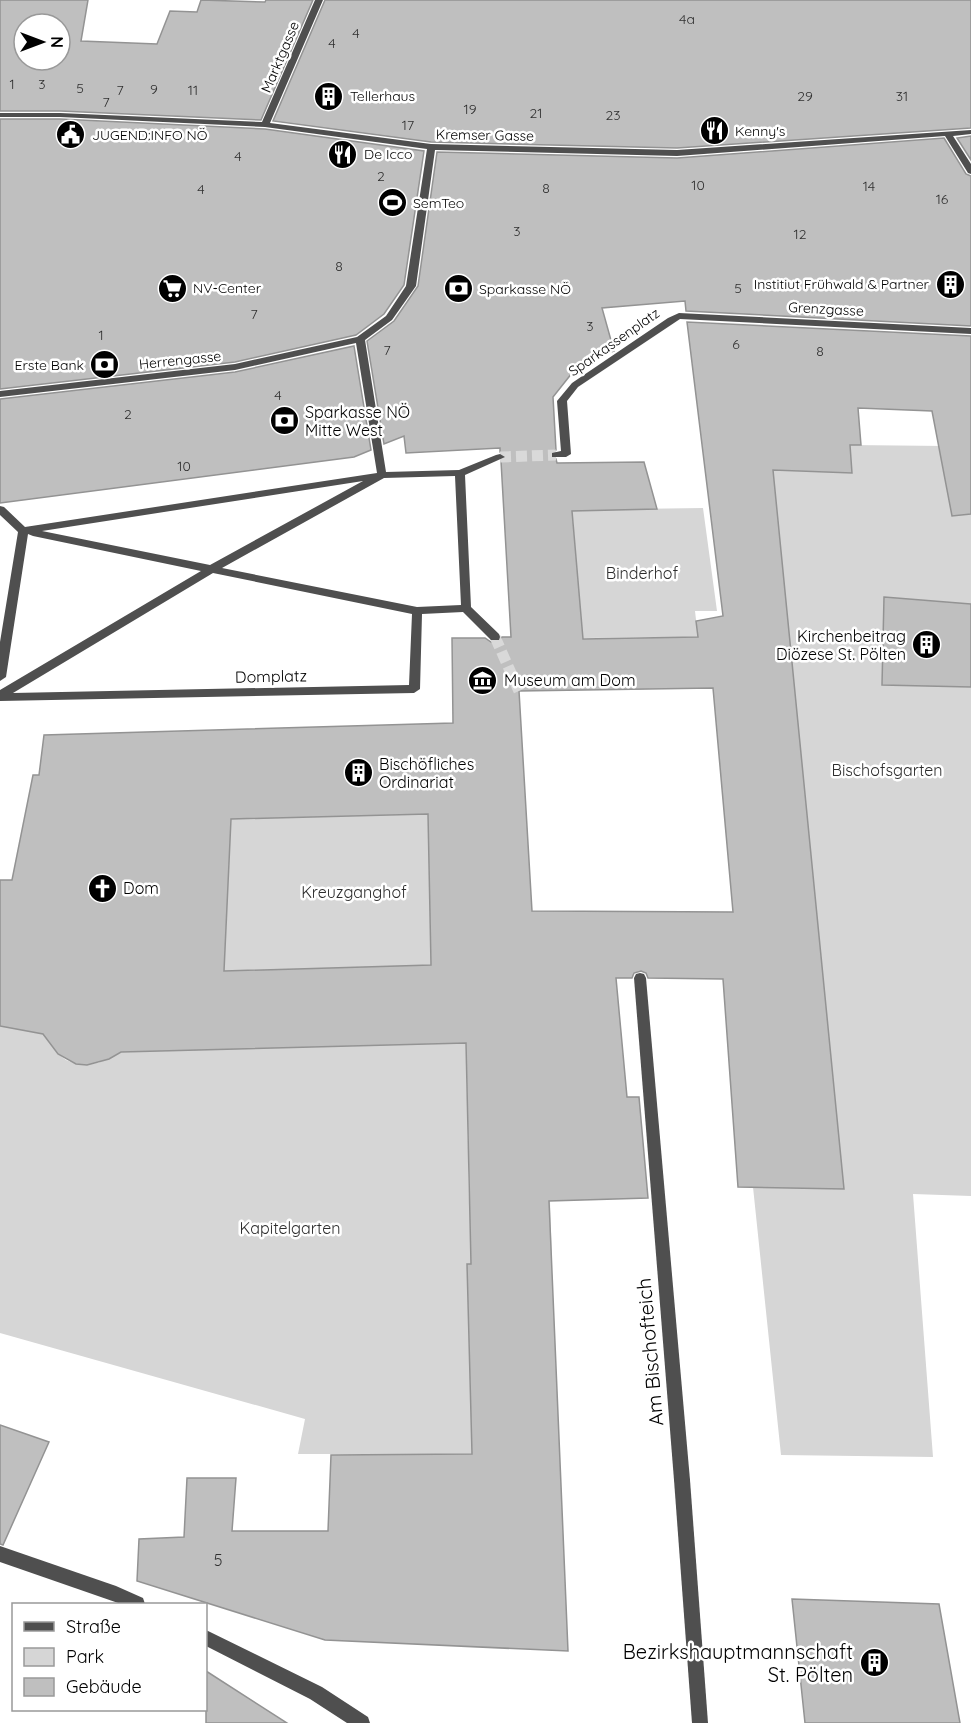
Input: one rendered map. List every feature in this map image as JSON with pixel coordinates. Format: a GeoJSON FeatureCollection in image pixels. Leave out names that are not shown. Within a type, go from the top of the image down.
{"type":"FeatureCollection","features":[{"type":"Feature","properties":{"kind":"street","name":"Marktgasse"},"geometry":{"type":"LineString","coordinates":[[265,125],[320,0]]}},
{"type":"Feature","properties":{"kind":"street","name":"Kremser Gasse"},"geometry":{"type":"LineString","coordinates":[[0,115],[60,115],[265,125],[431,147],[677,153],[971,132]]}},
{"type":"Feature","properties":{"kind":"street"},"geometry":{"type":"LineString","coordinates":[[948,134],[971,171]]}},
{"type":"Feature","properties":{"kind":"street"},"geometry":{"type":"LineString","coordinates":[[382,475],[360,339],[389,318],[411,286],[431,147]]}},
{"type":"Feature","properties":{"kind":"street","name":"Grenzgasse"},"geometry":{"type":"LineString","coordinates":[[680,316],[971,331]]}},
{"type":"Feature","properties":{"kind":"street","name":"Sparkassenplatz"},"geometry":{"type":"LineString","coordinates":[[556,455],[566,454],[562,401],[575,385],[670,320],[680,316]]}},
{"type":"Feature","properties":{"kind":"street","name":"Herrengasse"},"geometry":{"type":"LineString","coordinates":[[0,394],[235,368],[360,339]]}},
{"type":"Feature","properties":{"kind":"street"},"geometry":{"type":"LineString","coordinates":[[23,531],[382,475],[460,473],[500,458]]}},
{"type":"Feature","properties":{"kind":"street"},"geometry":{"type":"LineString","coordinates":[[460,473],[466,608],[495,638]]}},
{"type":"Feature","properties":{"kind":"street"},"geometry":{"type":"LineString","coordinates":[[0,697],[212,569],[382,475]]}},
{"type":"Feature","properties":{"kind":"street"},"geometry":{"type":"LineString","coordinates":[[0,509],[23,531],[417,610],[466,608]]}},
{"type":"Feature","properties":{"kind":"street"},"geometry":{"type":"LineString","coordinates":[[0,676],[23,531]]}},
{"type":"Feature","properties":{"kind":"street","name":"Domplatz"},"geometry":{"type":"LineString","coordinates":[[0,697],[414,689],[417,610]]}},
{"type":"Feature","properties":{"kind":"street","name":"Am Bischofteich"},"geometry":{"type":"LineString","coordinates":[[640,978],[700,1723]]}},
{"type":"Feature","properties":{"kind":"street"},"geometry":{"type":"LineString","coordinates":[[0,1554],[116,1594],[133,1603]]}},
{"type":"Feature","properties":{"kind":"street"},"geometry":{"type":"LineString","coordinates":[[207,1638],[316,1693],[363,1723]]}},
{"type":"Feature","properties":{"kind":"green space","name":"Bischofsgarten"},"geometry":{"type":"Polygon","coordinates":[[[850,445],[945,446],[971,474],[971,604],[884,597],[882,685],[971,687],[971,1196],[913,1194],[933,1457],[781,1455],[753,1187],[773,470],[851,473],[850,445]]]}},
{"type":"Feature","properties":{"kind":"green space","name":"Binderhof"},"geometry":{"type":"Polygon","coordinates":[[[572,506],[631,509],[703,508],[717,611],[695,611],[698,637],[582,638],[572,506]]]}},
{"type":"Feature","properties":{"kind":"green space","name":"Kreuzganghof"},"geometry":{"type":"Polygon","coordinates":[[[428,814],[431,965],[224,971],[231,819],[428,814]]]}},
{"type":"Feature","properties":{"kind":"green space","name":"Kapitelgarten"},"geometry":{"type":"Polygon","coordinates":[[[0,1002],[50,1038],[58,1054],[76,1064],[98,1063],[119,1053],[126,1046],[169,1050],[466,1043],[469,1203],[550,1201],[552,1263],[467,1265],[472,1454],[298,1454],[305,1419],[0,1333],[0,1002]]]}},
{"type":"Feature","properties":{"kind":"building"},"geometry":{"type":"Polygon","coordinates":[[[0,0],[88,0],[81,41],[157,44],[170,11],[197,12],[201,0],[265,2],[266,0],[313,0],[261,120],[60,111],[0,111],[0,0]]]}},
{"type":"Feature","properties":{"kind":"building"},"geometry":{"type":"Polygon","coordinates":[[[325,0],[971,0],[971,128],[677,148],[431,142],[273,121],[325,0]]]}},
{"type":"Feature","properties":{"kind":"building"},"geometry":{"type":"Polygon","coordinates":[[[0,119],[60,119],[265,129],[424,151],[404,285],[384,314],[356,335],[235,362],[0,389],[0,119]]]}},
{"type":"Feature","properties":{"kind":"building"},"geometry":{"type":"Polygon","coordinates":[[[971,136],[971,160],[957,138],[971,136]]]}},
{"type":"Feature","properties":{"kind":"building"},"geometry":{"type":"Polygon","coordinates":[[[944,138],[966,174],[971,176],[971,326],[686,311],[685,301],[602,308],[614,351],[580,363],[553,397],[556,450],[550,452],[550,459],[556,459],[557,463],[644,462],[657,509],[572,511],[583,639],[698,637],[696,621],[723,616],[687,322],[971,336],[971,514],[952,516],[932,411],[858,408],[861,445],[850,445],[852,473],[773,470],[844,1189],[738,1187],[723,979],[648,978],[646,973],[641,971],[634,973],[632,978],[616,978],[627,1097],[639,1097],[648,1198],[549,1201],[568,1651],[325,1640],[137,1581],[139,1539],[184,1537],[187,1478],[236,1478],[232,1531],[328,1531],[331,1455],[472,1454],[467,1264],[471,1264],[466,1043],[121,1052],[109,1059],[87,1065],[76,1064],[58,1054],[43,1034],[0,1026],[0,880],[12,880],[33,775],[39,775],[44,735],[453,723],[452,638],[485,638],[491,642],[499,642],[502,637],[511,637],[501,461],[507,456],[500,452],[500,448],[406,453],[404,436],[384,444],[367,341],[394,321],[418,286],[437,152],[677,158],[944,138]],[[713,688],[519,691],[532,911],[733,912],[713,688]],[[428,814],[231,819],[224,971],[431,965],[428,814]]]}},
{"type":"Feature","properties":{"kind":"building"},"geometry":{"type":"Polygon","coordinates":[[[354,346],[371,450],[354,457],[0,503],[0,399],[235,372],[354,346]]]}},
{"type":"Feature","properties":{"kind":"building","name":"Kirchenbeitrag Diözese St. Pölten"},"geometry":{"type":"Polygon","coordinates":[[[884,597],[971,604],[971,687],[882,685],[884,597]]]}},
{"type":"Feature","properties":{"kind":"building"},"geometry":{"type":"Polygon","coordinates":[[[0,1425],[49,1442],[3,1545],[0,1544],[0,1425]]]}},
{"type":"Feature","properties":{"kind":"building","name":"Bezirkshauptmannschaft St. Pölten"},"geometry":{"type":"Polygon","coordinates":[[[792,1599],[939,1604],[960,1723],[805,1723],[792,1599]]]}},
{"type":"Feature","properties":{"kind":"building"},"geometry":{"type":"Polygon","coordinates":[[[207,1672],[287,1723],[206,1723],[207,1672]]]}},
{"type":"Feature","properties":{"kind":"tunnel"},"geometry":{"type":"LineString","coordinates":[[500,457],[556,455]]}},
{"type":"Feature","properties":{"kind":"tunnel"},"geometry":{"type":"LineString","coordinates":[[495,637],[519,691]]}},
{"type":"Feature","properties":{"kind":"place","name":"Tellerhaus"},"geometry":{"type":"Point","coordinates":[329,96]}},
{"type":"Feature","properties":{"kind":"place","name":"Kenny's"},"geometry":{"type":"Point","coordinates":[714,131]}},
{"type":"Feature","properties":{"kind":"place","name":"JUGEND:INFO NÖ"},"geometry":{"type":"Point","coordinates":[71,135]}},
{"type":"Feature","properties":{"kind":"place","name":"De Icco"},"geometry":{"type":"Point","coordinates":[343,154]}},
{"type":"Feature","properties":{"kind":"place","name":"SemTeo"},"geometry":{"type":"Point","coordinates":[392,203]}},
{"type":"Feature","properties":{"kind":"place","name":"Institiut Frühwald & Partner"},"geometry":{"type":"Point","coordinates":[950,284]}},
{"type":"Feature","properties":{"kind":"place","name":"NV-Center"},"geometry":{"type":"Point","coordinates":[172,288]}},
{"type":"Feature","properties":{"kind":"place","name":"Sparkasse NÖ"},"geometry":{"type":"Point","coordinates":[458,289]}},
{"type":"Feature","properties":{"kind":"place","name":"Erste Bank"},"geometry":{"type":"Point","coordinates":[105,365]}},
{"type":"Feature","properties":{"kind":"place","name":"Sparkasse NÖ Mitte West"},"geometry":{"type":"Point","coordinates":[284,421]}},
{"type":"Feature","properties":{"kind":"place","name":"Kirchenbeitrag Diözese St. Pölten"},"geometry":{"type":"Point","coordinates":[927,645]}},
{"type":"Feature","properties":{"kind":"place","name":"Museum am Dom"},"geometry":{"type":"Point","coordinates":[483,680]}},
{"type":"Feature","properties":{"kind":"place","name":"Bischöfliches Ordinariat"},"geometry":{"type":"Point","coordinates":[358,773]}},
{"type":"Feature","properties":{"kind":"place","name":"Dom"},"geometry":{"type":"Point","coordinates":[102,888]}},
{"type":"Feature","properties":{"kind":"place","name":"Bezirkshauptmannschaft St. Pölten"},"geometry":{"type":"Point","coordinates":[874,1663]}}]}
